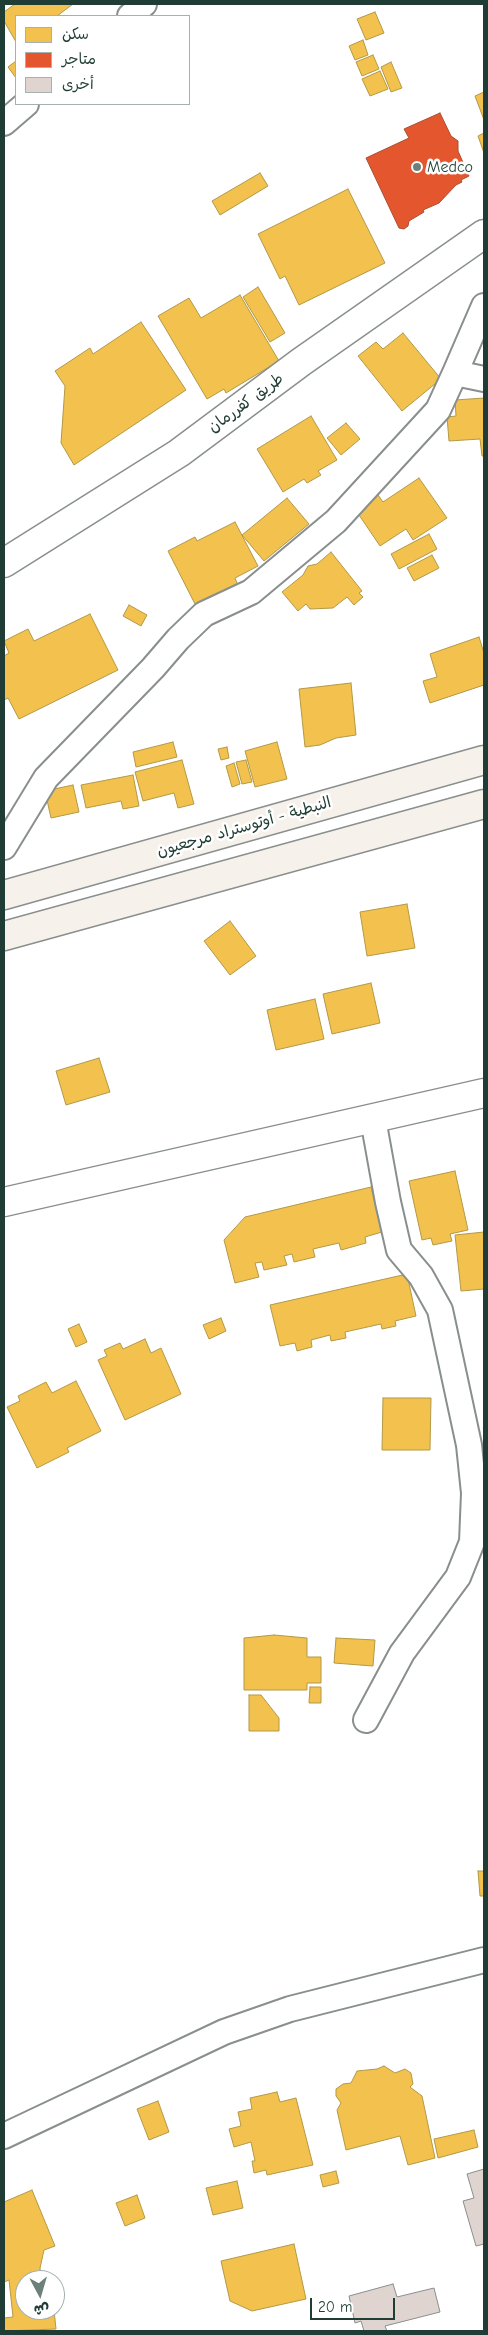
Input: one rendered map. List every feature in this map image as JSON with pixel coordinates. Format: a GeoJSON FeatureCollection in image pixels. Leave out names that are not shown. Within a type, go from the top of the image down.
{"type":"FeatureCollection","features":[{"type":"Feature","properties":{"kind":"highway","name":"النبطية - أوتوستراد مرجعيون"},"geometry":{"type":"LineString","coordinates":[[4,895],[484,760]]}},
{"type":"Feature","properties":{"kind":"highway"},"geometry":{"type":"LineString","coordinates":[[4,936],[484,804]]}},
{"type":"Feature","properties":{"kind":"main road","name":"طريق كفررمان"},"geometry":{"type":"LineString","coordinates":[[4,563],[179,453],[301,362],[484,234]]}},
{"type":"Feature","properties":{"kind":"main road"},"geometry":{"type":"LineString","coordinates":[[4,1202],[484,1094]]}},
{"type":"Feature","properties":{"kind":"street"},"geometry":{"type":"LineString","coordinates":[[131,15],[144,4]]}},
{"type":"Feature","properties":{"kind":"street"},"geometry":{"type":"LineString","coordinates":[[4,123],[25,105]]}},
{"type":"Feature","properties":{"kind":"street"},"geometry":{"type":"LineString","coordinates":[[4,847],[46,778],[153,668],[178,638],[204,614],[250,592],[336,521],[438,410],[484,306]]}},
{"type":"Feature","properties":{"kind":"street"},"geometry":{"type":"LineString","coordinates":[[455,373],[484,379]]}},
{"type":"Feature","properties":{"kind":"street"},"geometry":{"type":"LineString","coordinates":[[366,1720],[402,1653],[458,1577],[472,1542],[474,1493],[469,1445],[440,1310],[421,1276],[400,1250],[388,1202],[373,1119]]}},
{"type":"Feature","properties":{"kind":"street"},"geometry":{"type":"LineString","coordinates":[[4,2136],[224,2032],[290,2009],[484,1960]]}},
{"type":"Feature","properties":{"kind":"building: سكن"},"geometry":{"type":"Polygon","coordinates":[[[15,4],[73,4],[58,15],[15,15],[15,40],[4,21],[4,12],[15,4]]]}},
{"type":"Feature","properties":{"kind":"building: سكن"},"geometry":{"type":"Polygon","coordinates":[[[375,12],[384,33],[366,40],[357,19],[375,12]]]}},
{"type":"Feature","properties":{"kind":"building: سكن"},"geometry":{"type":"Polygon","coordinates":[[[363,40],[368,55],[355,60],[349,46],[363,40]]]}},
{"type":"Feature","properties":{"kind":"building: سكن"},"geometry":{"type":"Polygon","coordinates":[[[373,55],[379,69],[362,76],[356,62],[373,55]]]}},
{"type":"Feature","properties":{"kind":"building: سكن"},"geometry":{"type":"Polygon","coordinates":[[[15,62],[15,77],[8,67],[15,62]]]}},
{"type":"Feature","properties":{"kind":"building: سكن"},"geometry":{"type":"Polygon","coordinates":[[[391,62],[402,88],[391,92],[381,67],[391,62]]]}},
{"type":"Feature","properties":{"kind":"building: سكن"},"geometry":{"type":"Polygon","coordinates":[[[380,71],[388,89],[370,96],[362,79],[380,71]]]}},
{"type":"Feature","properties":{"kind":"building: سكن"},"geometry":{"type":"Polygon","coordinates":[[[484,92],[484,120],[475,96],[484,92]]]}},
{"type":"Feature","properties":{"kind":"building: سكن"},"geometry":{"type":"Polygon","coordinates":[[[484,133],[484,153],[478,136],[484,133]]]}},
{"type":"Feature","properties":{"kind":"building: سكن"},"geometry":{"type":"Polygon","coordinates":[[[260,173],[268,186],[220,215],[212,201],[260,173]]]}},
{"type":"Feature","properties":{"kind":"building: سكن"},"geometry":{"type":"Polygon","coordinates":[[[348,189],[385,263],[299,305],[285,276],[280,279],[258,234],[348,189]]]}},
{"type":"Feature","properties":{"kind":"building: سكن"},"geometry":{"type":"Polygon","coordinates":[[[258,287],[285,333],[270,342],[243,297],[258,287]]]}},
{"type":"Feature","properties":{"kind":"building: سكن"},"geometry":{"type":"Polygon","coordinates":[[[240,295],[279,361],[226,393],[224,389],[207,399],[158,316],[189,298],[201,318],[240,295]]]}},
{"type":"Feature","properties":{"kind":"building: سكن"},"geometry":{"type":"Polygon","coordinates":[[[141,322],[186,390],[74,465],[61,443],[65,386],[55,371],[90,348],[93,354],[141,322]]]}},
{"type":"Feature","properties":{"kind":"building: سكن"},"geometry":{"type":"Polygon","coordinates":[[[403,333],[441,379],[402,411],[358,356],[376,342],[383,349],[403,333]]]}},
{"type":"Feature","properties":{"kind":"building: سكن"},"geometry":{"type":"Polygon","coordinates":[[[484,398],[484,456],[482,456],[480,439],[449,441],[447,417],[456,416],[455,400],[484,398]]]}},
{"type":"Feature","properties":{"kind":"building: سكن"},"geometry":{"type":"Polygon","coordinates":[[[311,416],[337,460],[318,471],[321,475],[307,483],[304,479],[283,492],[257,449],[311,416]]]}},
{"type":"Feature","properties":{"kind":"building: سكن"},"geometry":{"type":"Polygon","coordinates":[[[346,423],[360,439],[341,455],[327,438],[346,423]]]}},
{"type":"Feature","properties":{"kind":"building: سكن"},"geometry":{"type":"Polygon","coordinates":[[[419,478],[447,518],[413,540],[406,529],[380,546],[357,512],[368,504],[365,500],[376,492],[383,502],[419,478]]]}},
{"type":"Feature","properties":{"kind":"building: سكن"},"geometry":{"type":"Polygon","coordinates":[[[287,498],[309,524],[264,561],[242,535],[287,498]]]}},
{"type":"Feature","properties":{"kind":"building: سكن"},"geometry":{"type":"Polygon","coordinates":[[[235,522],[258,566],[235,578],[238,585],[196,606],[168,551],[195,537],[197,541],[235,522]]]}},
{"type":"Feature","properties":{"kind":"building: سكن"},"geometry":{"type":"Polygon","coordinates":[[[429,534],[437,549],[399,569],[391,554],[429,534]]]}},
{"type":"Feature","properties":{"kind":"building: سكن"},"geometry":{"type":"Polygon","coordinates":[[[331,552],[362,591],[359,593],[363,597],[354,605],[347,597],[333,608],[310,609],[306,604],[298,611],[282,592],[303,575],[308,566],[317,564],[331,552]]]}},
{"type":"Feature","properties":{"kind":"building: سكن"},"geometry":{"type":"Polygon","coordinates":[[[432,555],[439,568],[414,581],[407,568],[432,555]]]}},
{"type":"Feature","properties":{"kind":"building: سكن"},"geometry":{"type":"Polygon","coordinates":[[[129,605],[147,615],[141,626],[123,616],[129,605]]]}},
{"type":"Feature","properties":{"kind":"building: سكن"},"geometry":{"type":"Polygon","coordinates":[[[90,614],[118,670],[19,719],[8,698],[4,700],[4,656],[9,653],[4,641],[28,629],[34,641],[90,614]]]}},
{"type":"Feature","properties":{"kind":"building: سكن"},"geometry":{"type":"Polygon","coordinates":[[[479,637],[484,653],[484,685],[430,703],[423,681],[437,677],[430,654],[479,637]]]}},
{"type":"Feature","properties":{"kind":"building: سكن"},"geometry":{"type":"Polygon","coordinates":[[[351,683],[356,735],[336,738],[320,745],[305,747],[299,689],[351,683]]]}},
{"type":"Feature","properties":{"kind":"building: سكن"},"geometry":{"type":"Polygon","coordinates":[[[173,742],[177,757],[136,767],[133,752],[173,742]]]}},
{"type":"Feature","properties":{"kind":"building: سكن"},"geometry":{"type":"Polygon","coordinates":[[[277,742],[287,779],[255,787],[245,751],[277,742]]]}},
{"type":"Feature","properties":{"kind":"building: سكن"},"geometry":{"type":"Polygon","coordinates":[[[227,747],[229,758],[221,760],[218,749],[227,747]]]}},
{"type":"Feature","properties":{"kind":"building: سكن"},"geometry":{"type":"Polygon","coordinates":[[[182,760],[194,804],[178,808],[174,793],[143,801],[135,772],[182,760]]]}},
{"type":"Feature","properties":{"kind":"building: سكن"},"geometry":{"type":"Polygon","coordinates":[[[246,760],[252,782],[242,784],[236,762],[246,760]]]}},
{"type":"Feature","properties":{"kind":"building: سكن"},"geometry":{"type":"Polygon","coordinates":[[[234,763],[240,784],[232,787],[226,766],[234,763]]]}},
{"type":"Feature","properties":{"kind":"building: سكن"},"geometry":{"type":"Polygon","coordinates":[[[133,775],[139,806],[123,809],[121,801],[86,808],[81,785],[133,775]]]}},
{"type":"Feature","properties":{"kind":"building: سكن"},"geometry":{"type":"Polygon","coordinates":[[[73,785],[79,812],[51,818],[45,791],[73,785]]]}},
{"type":"Feature","properties":{"kind":"building: سكن"},"geometry":{"type":"Polygon","coordinates":[[[407,904],[415,948],[367,956],[360,912],[407,904]]]}},
{"type":"Feature","properties":{"kind":"building: سكن"},"geometry":{"type":"Polygon","coordinates":[[[230,921],[256,956],[230,975],[204,941],[230,921]]]}},
{"type":"Feature","properties":{"kind":"building: سكن"},"geometry":{"type":"Polygon","coordinates":[[[371,983],[380,1023],[332,1034],[323,994],[371,983]]]}},
{"type":"Feature","properties":{"kind":"building: سكن"},"geometry":{"type":"Polygon","coordinates":[[[315,999],[324,1039],[276,1050],[267,1010],[315,999]]]}},
{"type":"Feature","properties":{"kind":"building: سكن"},"geometry":{"type":"Polygon","coordinates":[[[99,1058],[110,1092],[66,1105],[56,1071],[99,1058]]]}},
{"type":"Feature","properties":{"kind":"building: سكن"},"geometry":{"type":"Polygon","coordinates":[[[455,1171],[468,1230],[450,1234],[452,1241],[433,1245],[431,1238],[422,1240],[409,1181],[455,1171]]]}},
{"type":"Feature","properties":{"kind":"building: سكن"},"geometry":{"type":"Polygon","coordinates":[[[371,1187],[382,1232],[365,1237],[366,1243],[341,1250],[339,1243],[313,1249],[315,1257],[294,1262],[292,1254],[284,1256],[287,1265],[264,1270],[262,1262],[255,1263],[259,1277],[235,1283],[224,1240],[245,1217],[371,1187]]]}},
{"type":"Feature","properties":{"kind":"building: سكن"},"geometry":{"type":"Polygon","coordinates":[[[484,1232],[484,1289],[461,1291],[455,1235],[484,1232]]]}},
{"type":"Feature","properties":{"kind":"building: سكن"},"geometry":{"type":"Polygon","coordinates":[[[407,1274],[416,1316],[395,1321],[396,1326],[382,1329],[381,1324],[345,1332],[346,1338],[331,1341],[330,1335],[311,1340],[312,1347],[297,1351],[295,1343],[280,1346],[270,1305],[407,1274]]]}},
{"type":"Feature","properties":{"kind":"building: سكن"},"geometry":{"type":"Polygon","coordinates":[[[221,1318],[226,1331],[209,1339],[203,1325],[221,1318]]]}},
{"type":"Feature","properties":{"kind":"building: سكن"},"geometry":{"type":"Polygon","coordinates":[[[79,1324],[87,1342],[76,1347],[68,1329],[79,1324]]]}},
{"type":"Feature","properties":{"kind":"building: سكن"},"geometry":{"type":"Polygon","coordinates":[[[145,1339],[151,1353],[161,1348],[181,1394],[125,1420],[98,1360],[107,1356],[104,1350],[120,1343],[123,1349],[145,1339]]]}},
{"type":"Feature","properties":{"kind":"building: سكن"},"geometry":{"type":"Polygon","coordinates":[[[76,1381],[101,1431],[67,1448],[69,1452],[37,1468],[7,1407],[20,1401],[18,1396],[46,1382],[52,1393],[76,1381]]]}},
{"type":"Feature","properties":{"kind":"building: سكن"},"geometry":{"type":"Polygon","coordinates":[[[383,1398],[431,1398],[430,1450],[382,1450],[383,1398]]]}},
{"type":"Feature","properties":{"kind":"building: سكن"},"geometry":{"type":"Polygon","coordinates":[[[274,1635],[307,1638],[307,1657],[321,1657],[321,1683],[307,1683],[307,1690],[244,1690],[244,1638],[274,1635]]]}},
{"type":"Feature","properties":{"kind":"building: سكن"},"geometry":{"type":"Polygon","coordinates":[[[336,1638],[375,1640],[373,1666],[334,1663],[336,1638]]]}},
{"type":"Feature","properties":{"kind":"building: سكن"},"geometry":{"type":"Polygon","coordinates":[[[310,1687],[321,1687],[321,1703],[309,1703],[310,1687]]]}},
{"type":"Feature","properties":{"kind":"building: سكن"},"geometry":{"type":"Polygon","coordinates":[[[249,1695],[261,1695],[279,1718],[279,1731],[249,1731],[249,1695]]]}},
{"type":"Feature","properties":{"kind":"building: سكن"},"geometry":{"type":"Polygon","coordinates":[[[478,1871],[484,1871],[484,1896],[480,1896],[478,1871]]]}},
{"type":"Feature","properties":{"kind":"building: سكن"},"geometry":{"type":"Polygon","coordinates":[[[384,2066],[395,2073],[405,2069],[411,2073],[413,2084],[410,2087],[422,2096],[435,2158],[408,2165],[400,2136],[346,2150],[337,2110],[341,2103],[336,2096],[336,2089],[343,2084],[351,2083],[357,2071],[377,2069],[384,2066]]]}},
{"type":"Feature","properties":{"kind":"building: سكن"},"geometry":{"type":"Polygon","coordinates":[[[277,2092],[280,2102],[296,2098],[313,2165],[267,2175],[266,2170],[254,2173],[252,2161],[255,2161],[251,2142],[234,2147],[229,2129],[241,2126],[238,2112],[252,2109],[250,2098],[277,2092]]]}},
{"type":"Feature","properties":{"kind":"building: سكن"},"geometry":{"type":"Polygon","coordinates":[[[158,2101],[169,2132],[149,2140],[137,2109],[158,2101]]]}},
{"type":"Feature","properties":{"kind":"building: سكن"},"geometry":{"type":"Polygon","coordinates":[[[474,2130],[478,2147],[438,2158],[434,2139],[474,2130]]]}},
{"type":"Feature","properties":{"kind":"building: سكن"},"geometry":{"type":"Polygon","coordinates":[[[336,2171],[339,2183],[323,2187],[320,2175],[336,2171]]]}},
{"type":"Feature","properties":{"kind":"building: سكن"},"geometry":{"type":"Polygon","coordinates":[[[237,2181],[243,2208],[213,2215],[206,2188],[237,2181]]]}},
{"type":"Feature","properties":{"kind":"building: سكن"},"geometry":{"type":"Polygon","coordinates":[[[32,2190],[55,2246],[44,2250],[40,2270],[15,2270],[15,2320],[55,2320],[56,2329],[4,2331],[4,2318],[13,2317],[9,2280],[4,2282],[4,2202],[32,2190]]]}},
{"type":"Feature","properties":{"kind":"building: سكن"},"geometry":{"type":"Polygon","coordinates":[[[137,2195],[145,2218],[125,2226],[116,2203],[137,2195]]]}},
{"type":"Feature","properties":{"kind":"building: سكن"},"geometry":{"type":"Polygon","coordinates":[[[294,2244],[306,2299],[252,2311],[230,2301],[221,2261],[294,2244]]]}},
{"type":"Feature","properties":{"kind":"building: متاجر","name":"Medco"},"geometry":{"type":"Polygon","coordinates":[[[440,113],[451,136],[458,141],[458,151],[469,176],[461,180],[462,182],[456,185],[439,203],[423,210],[424,212],[409,221],[408,226],[404,229],[399,228],[366,158],[409,138],[404,129],[440,113]]]}},
{"type":"Feature","properties":{"kind":"building: أخرى"},"geometry":{"type":"Polygon","coordinates":[[[484,2169],[484,2244],[476,2246],[463,2201],[474,2198],[467,2174],[484,2169]]]}},
{"type":"Feature","properties":{"kind":"building: أخرى"},"geometry":{"type":"Polygon","coordinates":[[[393,2284],[397,2297],[434,2288],[440,2312],[385,2326],[387,2331],[364,2331],[361,2321],[355,2323],[349,2296],[393,2284]]]}},
{"type":"Feature","properties":{"kind":"place","name":"Medco"},"geometry":{"type":"Point","coordinates":[417,167]}}]}
